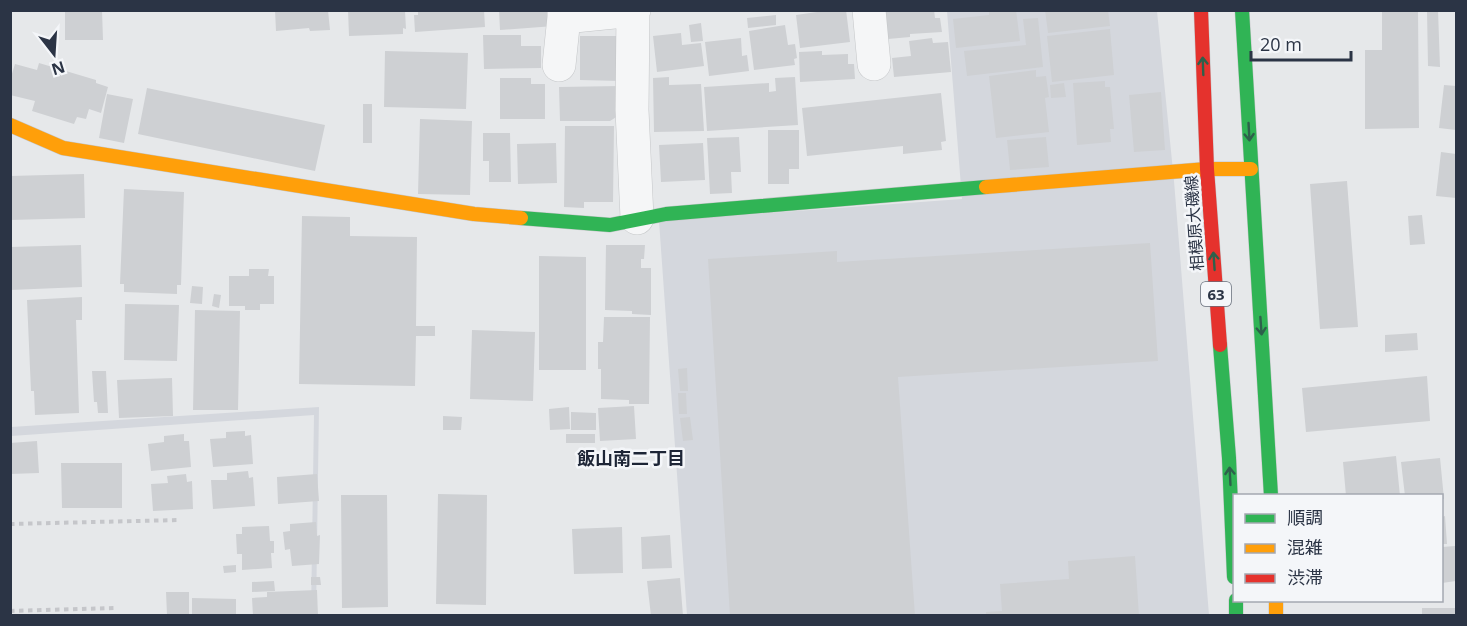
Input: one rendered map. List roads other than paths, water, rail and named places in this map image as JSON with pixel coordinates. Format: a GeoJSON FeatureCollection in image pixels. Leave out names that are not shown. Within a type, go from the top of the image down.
{"type":"FeatureCollection","features":[{"type":"Feature","properties":{"kind":"street"},"geometry":{"type":"LineString","coordinates":[[868,10],[874,64]]}},
{"type":"Feature","properties":{"kind":"street","name":"相模原大磯線"},"geometry":{"type":"LineString","coordinates":[[1201,10],[1207,170],[1229,458],[1233,553]]}},
{"type":"Feature","properties":{"kind":"street"},"geometry":{"type":"LineString","coordinates":[[1242,10],[1271,494]]}},
{"type":"Feature","properties":{"kind":"street"},"geometry":{"type":"LineString","coordinates":[[559,65],[564,14],[634,11],[632,110],[637,218]]}},
{"type":"Feature","properties":{"kind":"street"},"geometry":{"type":"LineString","coordinates":[[10,125],[63,148],[474,214],[610,225],[666,214],[1207,170],[1251,169]]}},
{"type":"Feature","properties":{"kind":"district","name":"飯山南二丁目"},"geometry":{"type":"Point","coordinates":[631,458]}}]}
